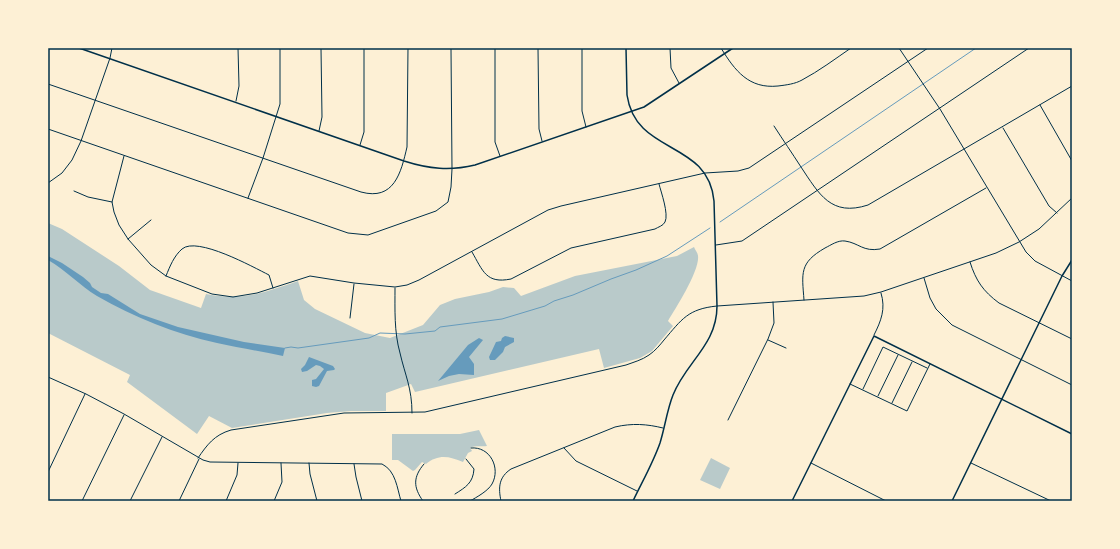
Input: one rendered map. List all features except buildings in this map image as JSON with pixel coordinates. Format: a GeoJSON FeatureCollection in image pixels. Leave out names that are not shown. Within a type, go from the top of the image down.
{"type":"FeatureCollection","features":[{"type":"Feature","properties":{"kind":"street"},"geometry":{"type":"LineString","coordinates":[[79,48],[404,161],[430,168],[452,169],[475,165],[644,107],[733,48]]}},
{"type":"Feature","properties":{"kind":"street"},"geometry":{"type":"LineString","coordinates":[[48,182],[62,173],[72,160],[81,141],[110,58],[112,48]]}},
{"type":"Feature","properties":{"kind":"street"},"geometry":{"type":"LineString","coordinates":[[235,102],[239,86],[238,48]]}},
{"type":"Feature","properties":{"kind":"street"},"geometry":{"type":"LineString","coordinates":[[248,198],[277,117],[280,104],[280,48]]}},
{"type":"Feature","properties":{"kind":"street"},"geometry":{"type":"LineString","coordinates":[[319,131],[322,117],[321,48]]}},
{"type":"Feature","properties":{"kind":"street"},"geometry":{"type":"LineString","coordinates":[[360,145],[364,132],[364,48]]}},
{"type":"Feature","properties":{"kind":"street"},"geometry":{"type":"LineString","coordinates":[[48,84],[361,192],[373,194],[387,190],[396,181],[404,161],[407,147],[408,48]]}},
{"type":"Feature","properties":{"kind":"street"},"geometry":{"type":"LineString","coordinates":[[48,129],[348,233],[368,235],[436,211],[448,202],[452,187],[451,48]]}},
{"type":"Feature","properties":{"kind":"street"},"geometry":{"type":"LineString","coordinates":[[495,48],[496,142],[500,156]]}},
{"type":"Feature","properties":{"kind":"street"},"geometry":{"type":"LineString","coordinates":[[538,48],[539,129],[543,142]]}},
{"type":"Feature","properties":{"kind":"street"},"geometry":{"type":"LineString","coordinates":[[582,48],[582,111],[586,127]]}},
{"type":"Feature","properties":{"kind":"street"},"geometry":{"type":"LineString","coordinates":[[626,48],[627,94],[632,112],[638,124],[646,132],[687,156],[696,163],[705,173],[714,195],[717,306],[716,320],[712,334],[675,390],[659,447],[633,501]]}},
{"type":"Feature","properties":{"kind":"street"},"geometry":{"type":"LineString","coordinates":[[670,48],[671,68],[680,84]]}},
{"type":"Feature","properties":{"kind":"street"},"geometry":{"type":"LineString","coordinates":[[722,48],[738,73],[757,85],[771,87],[786,85],[801,80],[851,48]]}},
{"type":"Feature","properties":{"kind":"street"},"geometry":{"type":"LineString","coordinates":[[899,48],[965,149],[986,187],[1026,252],[1035,261],[1072,281]]}},
{"type":"Feature","properties":{"kind":"street"},"geometry":{"type":"LineString","coordinates":[[124,156],[112,202],[119,225],[128,239],[151,265],[166,276],[212,294],[233,297],[257,293],[310,276],[354,283],[395,287],[407,285],[419,280],[548,210],[705,173],[738,171],[749,168],[928,48]]}},
{"type":"Feature","properties":{"kind":"street"},"geometry":{"type":"LineString","coordinates":[[716,245],[742,240],[940,109],[1029,48]]}},
{"type":"Feature","properties":{"kind":"street"},"geometry":{"type":"LineString","coordinates":[[774,126],[817,191],[827,201],[837,207],[857,209],[868,205],[1072,86]]}},
{"type":"Feature","properties":{"kind":"street"},"geometry":{"type":"LineString","coordinates":[[1039,105],[1072,161]]}},
{"type":"Feature","properties":{"kind":"street"},"geometry":{"type":"LineString","coordinates":[[1003,127],[1049,206],[1057,213]]}},
{"type":"Feature","properties":{"kind":"street"},"geometry":{"type":"LineString","coordinates":[[471,251],[483,271],[495,280],[501,281],[511,279],[571,248],[655,229],[662,226],[667,215],[658,183]]}},
{"type":"Feature","properties":{"kind":"street"},"geometry":{"type":"LineString","coordinates":[[804,300],[803,275],[806,264],[815,254],[835,242],[844,241],[872,251],[880,249],[986,187]]}},
{"type":"Feature","properties":{"kind":"street"},"geometry":{"type":"LineString","coordinates":[[74,191],[88,197],[112,202]]}},
{"type":"Feature","properties":{"kind":"street"},"geometry":{"type":"LineString","coordinates":[[178,501],[199,459],[211,441],[218,435],[231,430],[344,413],[412,413],[437,409],[638,361],[654,351],[679,322],[689,314],[700,309],[717,306],[864,296],[881,292],[996,253],[1019,242],[1039,229],[1072,198]]}},
{"type":"Feature","properties":{"kind":"street"},"geometry":{"type":"LineString","coordinates":[[128,239],[151,220]]}},
{"type":"Feature","properties":{"kind":"street"},"geometry":{"type":"LineString","coordinates":[[166,276],[173,260],[183,248],[194,245],[210,248],[269,275],[273,288]]}},
{"type":"Feature","properties":{"kind":"street"},"geometry":{"type":"LineString","coordinates":[[952,501],[1062,276],[1072,260]]}},
{"type":"Feature","properties":{"kind":"street"},"geometry":{"type":"LineString","coordinates":[[969,261],[975,277],[983,288],[1000,303],[1072,339]]}},
{"type":"Feature","properties":{"kind":"street"},"geometry":{"type":"LineString","coordinates":[[924,277],[930,298],[936,309],[952,326],[1072,385]]}},
{"type":"Feature","properties":{"kind":"street"},"geometry":{"type":"LineString","coordinates":[[350,318],[354,283]]}},
{"type":"Feature","properties":{"kind":"street"},"geometry":{"type":"LineString","coordinates":[[395,287],[396,333],[412,396],[412,413]]}},
{"type":"Feature","properties":{"kind":"street"},"geometry":{"type":"LineString","coordinates":[[792,501],[881,321],[884,310],[884,302],[881,292]]}},
{"type":"Feature","properties":{"kind":"street"},"geometry":{"type":"LineString","coordinates":[[728,420],[768,339],[774,323],[773,302]]}},
{"type":"Feature","properties":{"kind":"street"},"geometry":{"type":"LineString","coordinates":[[874,336],[1072,434]]}},
{"type":"Feature","properties":{"kind":"street"},"geometry":{"type":"LineString","coordinates":[[768,339],[786,348]]}},
{"type":"Feature","properties":{"kind":"street"},"geometry":{"type":"LineString","coordinates":[[863,390],[883,347],[927,369]]}},
{"type":"Feature","properties":{"kind":"street"},"geometry":{"type":"LineString","coordinates":[[878,397],[898,355]]}},
{"type":"Feature","properties":{"kind":"street"},"geometry":{"type":"LineString","coordinates":[[892,404],[912,362]]}},
{"type":"Feature","properties":{"kind":"street"},"geometry":{"type":"LineString","coordinates":[[850,384],[907,411],[930,364]]}},
{"type":"Feature","properties":{"kind":"street"},"geometry":{"type":"LineString","coordinates":[[48,377],[86,394],[124,414],[199,459],[210,462],[379,463],[390,469],[393,473],[401,501]]}},
{"type":"Feature","properties":{"kind":"street"},"geometry":{"type":"LineString","coordinates":[[48,472],[86,394]]}},
{"type":"Feature","properties":{"kind":"street"},"geometry":{"type":"LineString","coordinates":[[82,501],[124,414]]}},
{"type":"Feature","properties":{"kind":"street"},"geometry":{"type":"LineString","coordinates":[[501,501],[499,489],[504,473],[511,469],[603,431],[625,424],[648,425],[664,428]]}},
{"type":"Feature","properties":{"kind":"street"},"geometry":{"type":"LineString","coordinates":[[130,501],[162,436]]}},
{"type":"Feature","properties":{"kind":"street"},"geometry":{"type":"LineString","coordinates":[[470,501],[489,488],[493,483],[496,468],[484,450],[478,447],[472,448]]}},
{"type":"Feature","properties":{"kind":"street"},"geometry":{"type":"LineString","coordinates":[[564,447],[576,461],[637,491]]}},
{"type":"Feature","properties":{"kind":"street"},"geometry":{"type":"LineString","coordinates":[[455,494],[468,486],[474,477],[474,469],[466,458]]}},
{"type":"Feature","properties":{"kind":"street"},"geometry":{"type":"LineString","coordinates":[[226,501],[237,475],[238,463]]}},
{"type":"Feature","properties":{"kind":"street"},"geometry":{"type":"LineString","coordinates":[[274,501],[282,482],[282,463]]}},
{"type":"Feature","properties":{"kind":"street"},"geometry":{"type":"LineString","coordinates":[[309,463],[310,474],[317,501]]}},
{"type":"Feature","properties":{"kind":"street"},"geometry":{"type":"LineString","coordinates":[[354,463],[362,501]]}},
{"type":"Feature","properties":{"kind":"street"},"geometry":{"type":"LineString","coordinates":[[811,463],[886,501]]}},
{"type":"Feature","properties":{"kind":"street"},"geometry":{"type":"LineString","coordinates":[[971,463],[1051,501]]}},
{"type":"Feature","properties":{"kind":"street"},"geometry":{"type":"LineString","coordinates":[[423,501],[415,484],[417,474],[424,464]]}},
{"type":"Feature","properties":{"kind":"shaded area"},"geometry":{"type":"Polygon","coordinates":[[[48,223],[62,229],[119,266],[150,290],[201,308],[206,294],[231,297],[253,295],[298,281],[304,300],[315,309],[365,333],[390,338],[423,325],[440,305],[455,299],[489,292],[503,287],[514,288],[521,296],[575,276],[677,256],[694,247],[698,254],[698,262],[682,298],[668,321],[673,326],[652,351],[640,358],[604,368],[599,349],[415,392],[411,384],[386,393],[386,411],[327,413],[232,428],[209,416],[197,434],[127,382],[130,375],[48,333],[48,223]]]}},
{"type":"Feature","properties":{"kind":"shaded area"},"geometry":{"type":"Polygon","coordinates":[[[479,430],[487,446],[476,446],[470,448],[472,451],[468,453],[463,462],[453,458],[439,457],[426,464],[422,462],[413,471],[398,460],[392,460],[392,434],[460,434],[479,430]]]}},
{"type":"Feature","properties":{"kind":"shaded area"},"geometry":{"type":"Polygon","coordinates":[[[711,458],[730,468],[720,489],[700,480],[711,458]]]}},
{"type":"Feature","properties":{"kind":"water"},"geometry":{"type":"Polygon","coordinates":[[[48,256],[62,263],[83,277],[92,287],[101,293],[108,294],[140,314],[178,327],[244,342],[285,348],[283,356],[201,339],[170,330],[140,318],[111,304],[91,292],[61,268],[48,260],[48,256]]]}},
{"type":"Feature","properties":{"kind":"water"},"geometry":{"type":"Polygon","coordinates":[[[505,336],[514,338],[514,342],[505,347],[503,352],[495,360],[490,360],[489,357],[496,342],[501,341],[505,336]]]}},
{"type":"Feature","properties":{"kind":"water"},"geometry":{"type":"Polygon","coordinates":[[[479,338],[483,340],[469,357],[474,364],[474,375],[459,374],[449,376],[438,381],[468,345],[479,338]]]}},
{"type":"Feature","properties":{"kind":"water"},"geometry":{"type":"Polygon","coordinates":[[[309,357],[333,366],[335,369],[327,371],[319,386],[316,387],[312,386],[312,380],[316,379],[324,369],[316,365],[307,371],[302,372],[301,369],[309,357]]]}},
{"type":"Feature","properties":{"kind":"waterway"},"geometry":{"type":"LineString","coordinates":[[720,222],[976,48]]}},
{"type":"Feature","properties":{"kind":"waterway"},"geometry":{"type":"LineString","coordinates":[[285,348],[298,348],[369,338],[380,333],[405,334],[435,331],[440,327],[502,319],[545,306],[554,301],[636,270],[667,256],[710,228]]}}]}
